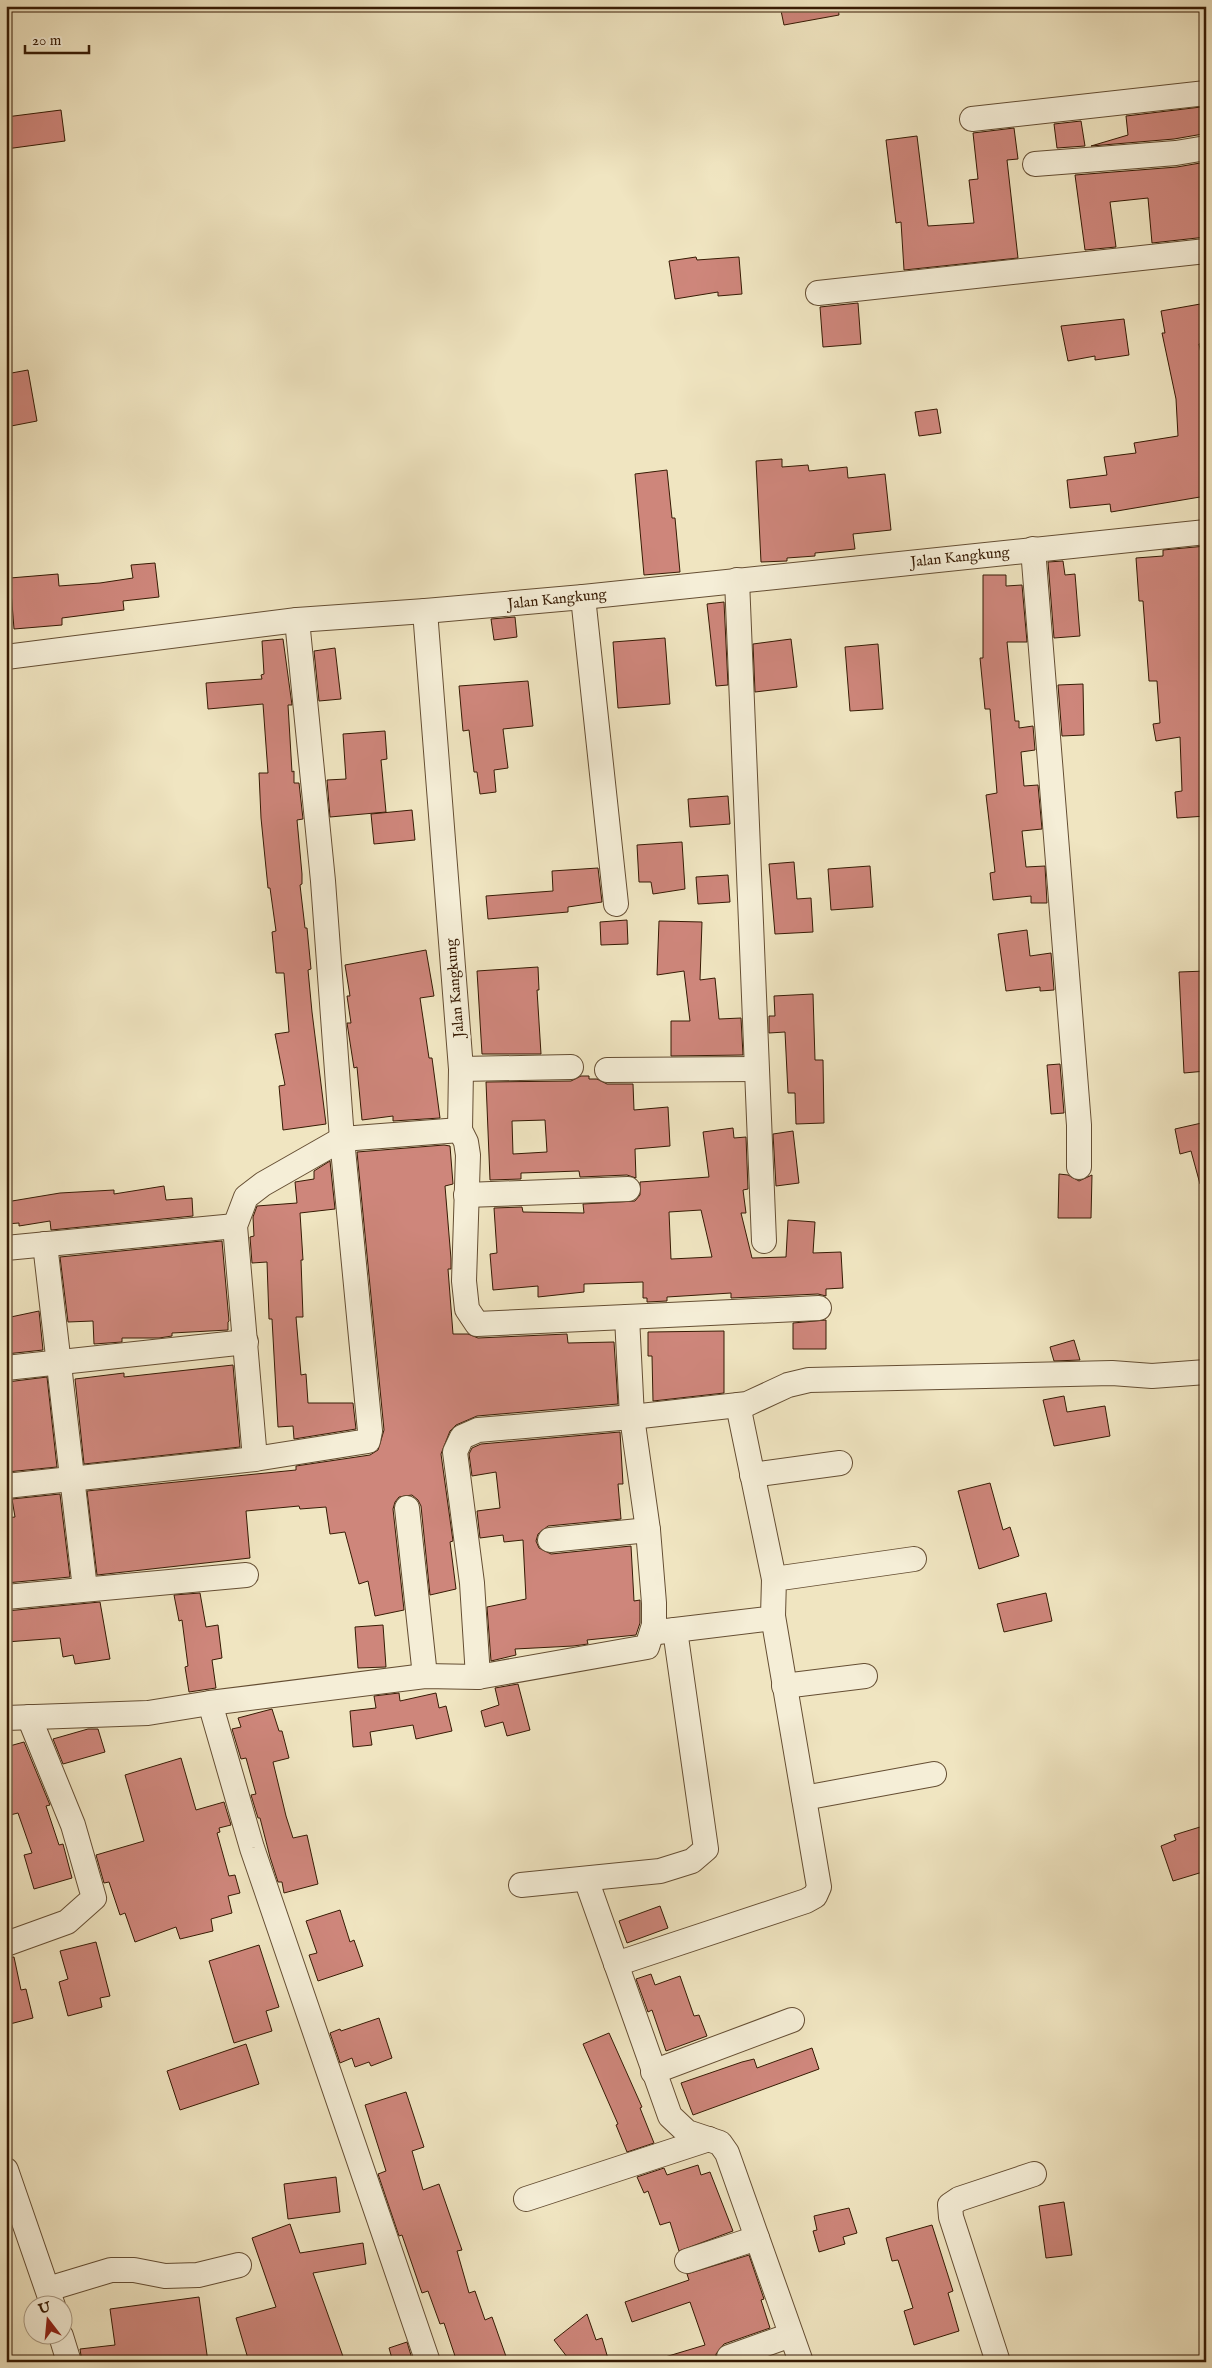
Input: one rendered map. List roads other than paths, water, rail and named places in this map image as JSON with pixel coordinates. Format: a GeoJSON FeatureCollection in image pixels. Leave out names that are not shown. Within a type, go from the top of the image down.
{"type":"FeatureCollection","features":[{"type":"Feature","properties":{"kind":"street"},"geometry":{"type":"LineString","coordinates":[[972,119],[1206,93]]}},
{"type":"Feature","properties":{"kind":"street"},"geometry":{"type":"LineString","coordinates":[[1035,164],[1176,153],[1206,148]]}},
{"type":"Feature","properties":{"kind":"street"},"geometry":{"type":"LineString","coordinates":[[818,292],[1206,251]]}},
{"type":"Feature","properties":{"kind":"street","name":"Jalan Kangkung"},"geometry":{"type":"LineString","coordinates":[[460,1130],[462,1069],[425,612],[1206,532]]}},
{"type":"Feature","properties":{"kind":"street"},"geometry":{"type":"LineString","coordinates":[[1034,549],[1079,1125],[1079,1167]]}},
{"type":"Feature","properties":{"kind":"street"},"geometry":{"type":"LineString","coordinates":[[737,580],[764,1241]]}},
{"type":"Feature","properties":{"kind":"street"},"geometry":{"type":"LineString","coordinates":[[583,597],[616,904]]}},
{"type":"Feature","properties":{"kind":"street"},"geometry":{"type":"LineString","coordinates":[[6,657],[297,620],[425,612]]}},
{"type":"Feature","properties":{"kind":"street"},"geometry":{"type":"LineString","coordinates":[[6,1486],[255,1459],[368,1441],[370,1431],[342,1139],[323,881],[297,620]]}},
{"type":"Feature","properties":{"kind":"street"},"geometry":{"type":"LineString","coordinates":[[462,1069],[571,1067]]}},
{"type":"Feature","properties":{"kind":"street"},"geometry":{"type":"LineString","coordinates":[[607,1070],[756,1070]]}},
{"type":"Feature","properties":{"kind":"street"},"geometry":{"type":"LineString","coordinates":[[255,1459],[235,1226],[246,1197],[263,1184],[342,1139],[460,1130],[466,1142],[468,1155],[466,1300],[467,1309],[477,1324],[819,1308]]}},
{"type":"Feature","properties":{"kind":"street"},"geometry":{"type":"LineString","coordinates":[[466,1195],[628,1188]]}},
{"type":"Feature","properties":{"kind":"street"},"geometry":{"type":"LineString","coordinates":[[6,1248],[235,1226]]}},
{"type":"Feature","properties":{"kind":"street"},"geometry":{"type":"LineString","coordinates":[[45,1244],[85,1589]]}},
{"type":"Feature","properties":{"kind":"street"},"geometry":{"type":"LineString","coordinates":[[6,1944],[67,1922],[94,1898],[73,1826],[18,1718],[148,1713],[210,1703],[425,1676],[478,1677],[647,1647],[654,1625],[654,1602],[648,1530],[632,1417],[627,1317]]}},
{"type":"Feature","properties":{"kind":"street"},"geometry":{"type":"LineString","coordinates":[[6,1368],[246,1342]]}},
{"type":"Feature","properties":{"kind":"street"},"geometry":{"type":"LineString","coordinates":[[478,1677],[472,1583],[455,1452],[462,1437],[478,1430],[632,1417],[747,1404],[798,1381],[809,1380],[1112,1373],[1152,1376],[1206,1372]]}},
{"type":"Feature","properties":{"kind":"street"},"geometry":{"type":"LineString","coordinates":[[616,1964],[806,1901],[815,1896],[819,1887],[773,1616],[774,1579],[738,1405]]}},
{"type":"Feature","properties":{"kind":"street"},"geometry":{"type":"LineString","coordinates":[[752,1474],[840,1463]]}},
{"type":"Feature","properties":{"kind":"street"},"geometry":{"type":"LineString","coordinates":[[407,1508],[425,1676]]}},
{"type":"Feature","properties":{"kind":"street"},"geometry":{"type":"LineString","coordinates":[[550,1540],[648,1530]]}},
{"type":"Feature","properties":{"kind":"street"},"geometry":{"type":"LineString","coordinates":[[774,1579],[914,1559]]}},
{"type":"Feature","properties":{"kind":"street"},"geometry":{"type":"LineString","coordinates":[[6,1597],[246,1575]]}},
{"type":"Feature","properties":{"kind":"street"},"geometry":{"type":"LineString","coordinates":[[652,1633],[773,1616]]}},
{"type":"Feature","properties":{"kind":"street"},"geometry":{"type":"LineString","coordinates":[[521,1885],[660,1871],[692,1861],[706,1849],[675,1630]]}},
{"type":"Feature","properties":{"kind":"street"},"geometry":{"type":"LineString","coordinates":[[784,1686],[865,1676]]}},
{"type":"Feature","properties":{"kind":"street"},"geometry":{"type":"LineString","coordinates":[[210,1703],[252,1848],[428,2362]]}},
{"type":"Feature","properties":{"kind":"street"},"geometry":{"type":"LineString","coordinates":[[804,1798],[934,1774]]}},
{"type":"Feature","properties":{"kind":"street"},"geometry":{"type":"LineString","coordinates":[[586,1879],[670,2116],[687,2132],[720,2143],[727,2153],[801,2362]]}},
{"type":"Feature","properties":{"kind":"street"},"geometry":{"type":"LineString","coordinates":[[653,2072],[792,2020]]}},
{"type":"Feature","properties":{"kind":"street"},"geometry":{"type":"LineString","coordinates":[[526,2199],[709,2139]]}},
{"type":"Feature","properties":{"kind":"street"},"geometry":{"type":"LineString","coordinates":[[6,2170],[51,2296]]}},
{"type":"Feature","properties":{"kind":"street"},"geometry":{"type":"LineString","coordinates":[[998,2362],[951,2216],[950,2205],[959,2199],[1034,2174]]}},
{"type":"Feature","properties":{"kind":"street"},"geometry":{"type":"LineString","coordinates":[[687,2261],[757,2238]]}},
{"type":"Feature","properties":{"kind":"street"},"geometry":{"type":"LineString","coordinates":[[53,2296],[111,2270],[134,2270],[165,2276],[198,2275],[239,2264]]}},
{"type":"Feature","properties":{"kind":"street"},"geometry":{"type":"LineString","coordinates":[[729,2357],[792,2335]]}},
{"type":"Feature","properties":{"kind":"street"},"geometry":{"type":"LineString","coordinates":[[64,2346],[69,2362]]}}]}
